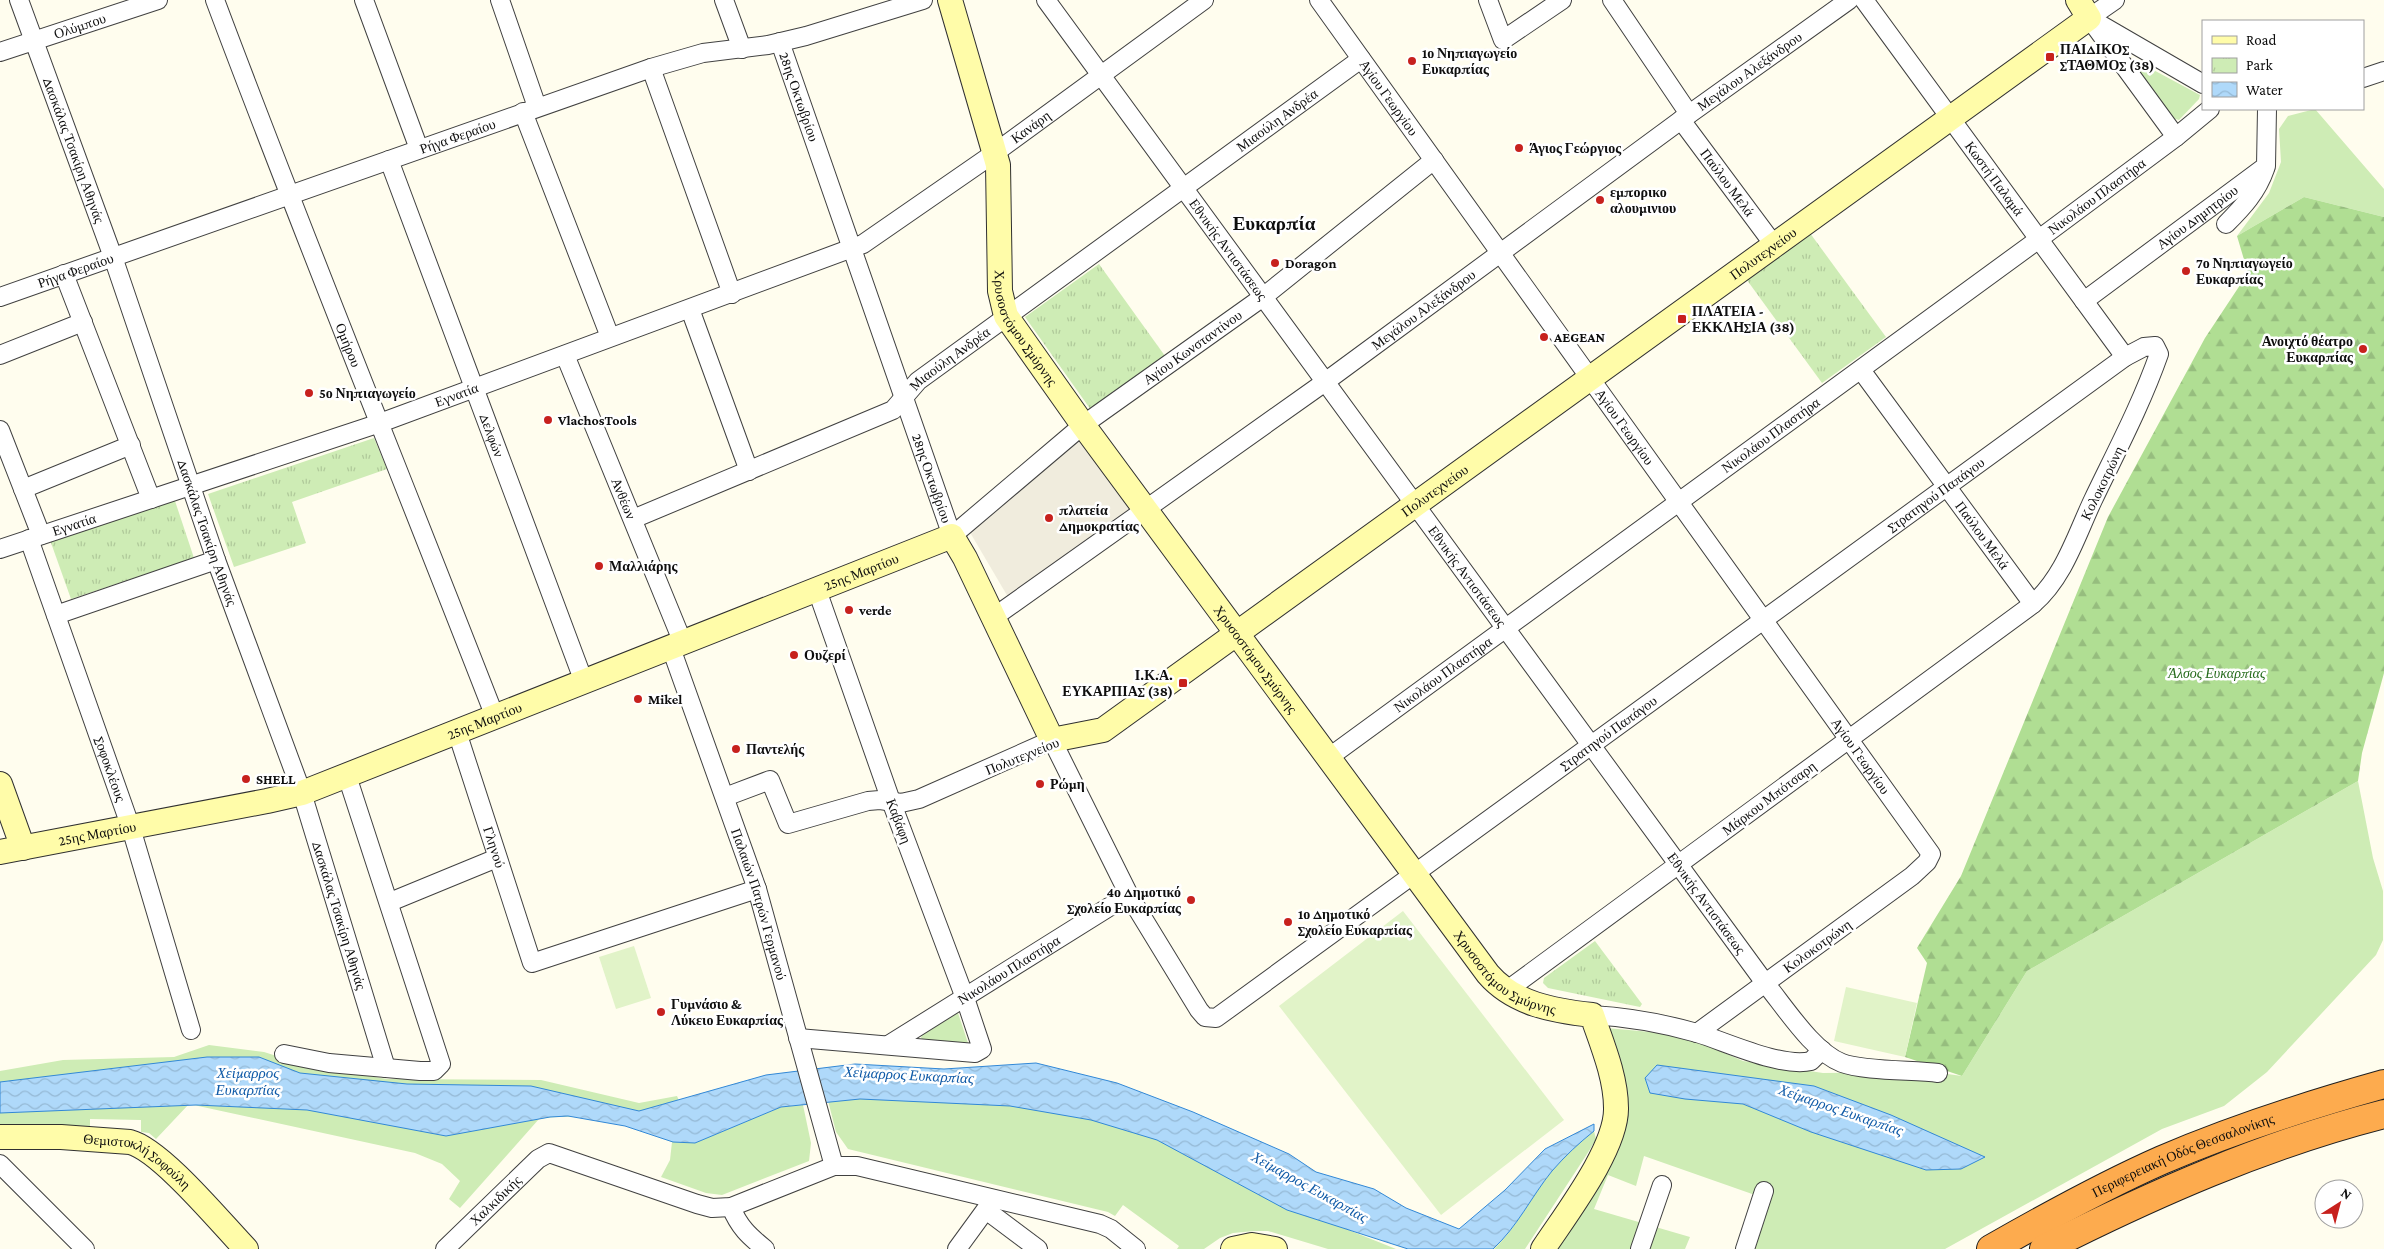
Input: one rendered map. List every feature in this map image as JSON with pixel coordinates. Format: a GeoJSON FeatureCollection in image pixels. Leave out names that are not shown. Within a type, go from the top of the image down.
{"type":"FeatureCollection","features":[{"type":"Feature","properties":{"kind":"highway","name":"Περιφερειακή Οδός Θεσσαλονίκης"},"geometry":{"type":"LineString","coordinates":[[1991,1249],[2068,1206],[2163,1160],[2272,1118],[2384,1084]]}},
{"type":"Feature","properties":{"kind":"highway","name":"Περιφερειακή Οδός Θεσσαλονίκης"},"geometry":{"type":"LineString","coordinates":[[2044,1249],[2152,1197],[2243,1159],[2384,1114]]}},
{"type":"Feature","properties":{"kind":"street","name":"Δασκάλας Τσακίρη Αθηνάς"},"geometry":{"type":"LineString","coordinates":[[19,0],[113,257],[216,560],[302,792],[386,1068]]}},
{"type":"Feature","properties":{"kind":"street","name":"Ολύμπου"},"geometry":{"type":"LineString","coordinates":[[0,52],[158,0]]}},
{"type":"Feature","properties":{"kind":"street","name":"Ομήρου"},"geometry":{"type":"LineString","coordinates":[[215,0],[289,196],[495,718]]}},
{"type":"Feature","properties":{"kind":"street"},"geometry":{"type":"LineString","coordinates":[[364,0],[419,149]]}},
{"type":"Feature","properties":{"kind":"street"},"geometry":{"type":"LineString","coordinates":[[500,0],[530,109],[610,337]]}},
{"type":"Feature","properties":{"kind":"street"},"geometry":{"type":"LineString","coordinates":[[724,0],[742,49]]}},
{"type":"Feature","properties":{"kind":"street","name":"Ρήγα Φεραίου"},"geometry":{"type":"LineString","coordinates":[[0,296],[651,68],[702,53],[742,49],[780,42],[923,0]]}},
{"type":"Feature","properties":{"kind":"street","name":"Χρυσοστόμου Σμύρνης"},"geometry":{"type":"LineString","coordinates":[[950,0],[996,152],[1000,179],[1000,291],[1006,316],[1145,510],[1488,974],[1506,992],[1541,1006],[1592,1015],[1648,1021],[1697,1033],[1788,1062],[1811,1061],[1822,1050]]}},
{"type":"Feature","properties":{"kind":"street","name":"Εθνικής Αντιστάσεως"},"geometry":{"type":"LineString","coordinates":[[1046,0],[1765,984],[1822,1050],[1832,1058],[1848,1065],[1938,1073]]}},
{"type":"Feature","properties":{"kind":"street","name":"Κανάρη"},"geometry":{"type":"LineString","coordinates":[[853,248],[872,240],[1204,0]]}},
{"type":"Feature","properties":{"kind":"street","name":"Αγίου Γεωργίου"},"geometry":{"type":"LineString","coordinates":[[1319,0],[1931,854]]}},
{"type":"Feature","properties":{"kind":"street"},"geometry":{"type":"LineString","coordinates":[[1488,0],[1503,40],[1562,0]]}},
{"type":"Feature","properties":{"kind":"street","name":"Παύλου Μελά"},"geometry":{"type":"LineString","coordinates":[[1612,0],[1685,117],[1774,245]]}},
{"type":"Feature","properties":{"kind":"street","name":"Μεγάλου Αλεξάνδρου"},"geometry":{"type":"LineString","coordinates":[[994,617],[1325,382],[1685,117],[1849,0]]}},
{"type":"Feature","properties":{"kind":"street","name":"Κωστή Παλαμά"},"geometry":{"type":"LineString","coordinates":[[1864,0],[2125,358]]}},
{"type":"Feature","properties":{"kind":"street","name":"Πολυτεχνείου"},"geometry":{"type":"LineString","coordinates":[[725,797],[770,780],[788,824],[868,801],[905,803],[919,799],[1052,740],[1094,733],[1109,726],[1949,118],[2084,9],[2115,0]]}},
{"type":"Feature","properties":{"kind":"street"},"geometry":{"type":"LineString","coordinates":[[2084,9],[2202,83]]}},
{"type":"Feature","properties":{"kind":"street"},"geometry":{"type":"LineString","coordinates":[[2084,9],[2176,137]]}},
{"type":"Feature","properties":{"kind":"street","name":"28ης Οκτωβρίου"},"geometry":{"type":"LineString","coordinates":[[780,42],[952,536],[994,617],[1052,740],[1130,897]]}},
{"type":"Feature","properties":{"kind":"street","name":"Μιαούλη Ανδρέα"},"geometry":{"type":"LineString","coordinates":[[633,519],[890,412],[918,381],[1361,58]]}},
{"type":"Feature","properties":{"kind":"street"},"geometry":{"type":"LineString","coordinates":[[651,68],[732,294]]}},
{"type":"Feature","properties":{"kind":"street"},"geometry":{"type":"LineString","coordinates":[[2364,78],[2384,71]]}},
{"type":"Feature","properties":{"kind":"street","name":"Νικολάου Πλαστήρα"},"geometry":{"type":"LineString","coordinates":[[1328,758],[1861,370],[2176,137],[2209,110]]}},
{"type":"Feature","properties":{"kind":"street"},"geometry":{"type":"LineString","coordinates":[[2226,224],[2259,186],[2266,166],[2267,110]]}},
{"type":"Feature","properties":{"kind":"street","name":"Δελφών"},"geometry":{"type":"LineString","coordinates":[[389,160],[584,682]]}},
{"type":"Feature","properties":{"kind":"street","name":"Αγίου Κωνσταντίνου"},"geometry":{"type":"LineString","coordinates":[[952,536],[1083,425],[1263,297],[1434,160]]}},
{"type":"Feature","properties":{"kind":"street","name":"Αγίου Δημητρίου"},"geometry":{"type":"LineString","coordinates":[[2084,301],[2266,166]]}},
{"type":"Feature","properties":{"kind":"street","name":"Εγνατία"},"geometry":{"type":"LineString","coordinates":[[0,549],[380,423],[853,248]]}},
{"type":"Feature","properties":{"kind":"street"},"geometry":{"type":"LineString","coordinates":[[64,274],[151,499]]}},
{"type":"Feature","properties":{"kind":"street"},"geometry":{"type":"LineString","coordinates":[[690,309],[750,471]]}},
{"type":"Feature","properties":{"kind":"street"},"geometry":{"type":"LineString","coordinates":[[0,355],[83,322]]}},
{"type":"Feature","properties":{"kind":"street","name":"Στρατηγού Παπάγου"},"geometry":{"type":"LineString","coordinates":[[1130,897],[1199,1010],[1205,1017],[1213,1019],[1224,1014],[2125,358],[2149,345],[2155,346],[2159,354]]}},
{"type":"Feature","properties":{"kind":"street","name":"Κολοκοτρώνη"},"geometry":{"type":"LineString","coordinates":[[2032,604],[2051,585],[2066,560],[2131,424],[2159,354]]}},
{"type":"Feature","properties":{"kind":"street","name":"Ανθέων"},"geometry":{"type":"LineString","coordinates":[[566,355],[633,519],[677,645]]}},
{"type":"Feature","properties":{"kind":"street","name":"Παύλου Μελά"},"geometry":{"type":"LineString","coordinates":[[1861,370],[2032,604]]}},
{"type":"Feature","properties":{"kind":"street","name":"Σοφοκλέους"},"geometry":{"type":"LineString","coordinates":[[0,430],[23,489],[56,614],[132,828],[191,1030]]}},
{"type":"Feature","properties":{"kind":"street"},"geometry":{"type":"LineString","coordinates":[[23,489],[131,445]]}},
{"type":"Feature","properties":{"kind":"street","name":"25ης Μαρτίου"},"geometry":{"type":"LineString","coordinates":[[0,852],[132,828],[302,792],[495,718],[952,536]]}},
{"type":"Feature","properties":{"kind":"street"},"geometry":{"type":"LineString","coordinates":[[56,614],[216,560]]}},
{"type":"Feature","properties":{"kind":"street","name":"Καβάφη"},"geometry":{"type":"LineString","coordinates":[[817,590],[891,801],[965,998],[981,1043],[981,1051],[890,1044]]}},
{"type":"Feature","properties":{"kind":"street","name":"Μάρκου Μπότσαρη"},"geometry":{"type":"LineString","coordinates":[[1506,992],[2032,604]]}},
{"type":"Feature","properties":{"kind":"street","name":"Παλαιών Πατρών Γερμανού"},"geometry":{"type":"LineString","coordinates":[[677,645],[725,797],[758,889],[805,1067],[834,1166]]}},
{"type":"Feature","properties":{"kind":"street","name":"Γληνού"},"geometry":{"type":"LineString","coordinates":[[457,732],[532,963],[758,889]]}},
{"type":"Feature","properties":{"kind":"street"},"geometry":{"type":"LineString","coordinates":[[284,1054],[329,1063],[432,1071],[438,1069],[441,1062],[390,902],[347,776]]}},
{"type":"Feature","properties":{"kind":"street"},"geometry":{"type":"LineString","coordinates":[[0,784],[23,848]]}},
{"type":"Feature","properties":{"kind":"street","name":"Κολοκοτρώνη"},"geometry":{"type":"LineString","coordinates":[[1697,1033],[1912,876],[1927,862],[1931,854]]}},
{"type":"Feature","properties":{"kind":"street"},"geometry":{"type":"LineString","coordinates":[[390,902],[498,858]]}},
{"type":"Feature","properties":{"kind":"street","name":"Νικολάου Πλαστήρα"},"geometry":{"type":"LineString","coordinates":[[890,1044],[1109,907],[1130,897]]}},
{"type":"Feature","properties":{"kind":"street"},"geometry":{"type":"LineString","coordinates":[[1543,1249],[1602,1156],[1616,1121],[1614,1088],[1592,1015]]}},
{"type":"Feature","properties":{"kind":"street"},"geometry":{"type":"LineString","coordinates":[[798,1038],[890,1044]]}},
{"type":"Feature","properties":{"kind":"street","name":"Θεμιστοκλή Σοφούλη"},"geometry":{"type":"LineString","coordinates":[[0,1137],[61,1137],[130,1142],[140,1145],[168,1168],[246,1249]]}},
{"type":"Feature","properties":{"kind":"street","name":"Χαλκιδικής"},"geometry":{"type":"LineString","coordinates":[[445,1249],[546,1154],[557,1155],[697,1204],[712,1208],[731,1207]]}},
{"type":"Feature","properties":{"kind":"street"},"geometry":{"type":"LineString","coordinates":[[0,1164],[75,1246]]}},
{"type":"Feature","properties":{"kind":"street"},"geometry":{"type":"LineString","coordinates":[[765,1249],[745,1233],[736,1221],[731,1207],[834,1166],[846,1165],[864,1167],[990,1204],[1100,1224],[1111,1229],[1136,1249]]}},
{"type":"Feature","properties":{"kind":"street"},"geometry":{"type":"LineString","coordinates":[[1640,1249],[1662,1185]]}},
{"type":"Feature","properties":{"kind":"street"},"geometry":{"type":"LineString","coordinates":[[1745,1249],[1764,1192]]}},
{"type":"Feature","properties":{"kind":"street"},"geometry":{"type":"LineString","coordinates":[[957,1249],[990,1204]]}},
{"type":"Feature","properties":{"kind":"street"},"geometry":{"type":"LineString","coordinates":[[990,1204],[1038,1249]]}},
{"type":"Feature","properties":{"kind":"street"},"geometry":{"type":"LineString","coordinates":[[1233,1249],[1252,1246],[1275,1249]]}},
{"type":"Feature","properties":{"kind":"green space"},"geometry":{"type":"Polygon","coordinates":[[[2133,59],[2200,95],[2199,99],[2179,120],[2172,118],[2129,62],[2133,59]]]}},
{"type":"Feature","properties":{"kind":"green space"},"geometry":{"type":"Polygon","coordinates":[[[2316,110],[2384,189],[2384,217],[2304,197],[2237,236],[2269,193],[2281,162],[2279,129],[2288,116],[2316,110]]]}},
{"type":"Feature","properties":{"kind":"green space","name":"Άλσος Ευκαρπίας"},"geometry":{"type":"Polygon","coordinates":[[[2304,197],[2384,217],[2384,673],[2362,753],[2358,781],[2027,971],[1962,1076],[1905,1057],[1927,963],[1917,948],[1961,876],[2108,517],[2205,338],[2248,273],[2237,236],[2304,197]]]}},
{"type":"Feature","properties":{"kind":"green space"},"geometry":{"type":"Polygon","coordinates":[[[1807,229],[1886,337],[1822,383],[1744,276],[1807,229]]]}},
{"type":"Feature","properties":{"kind":"green space"},"geometry":{"type":"Polygon","coordinates":[[[1099,264],[1165,356],[1091,410],[1025,317],[1099,264]]]}},
{"type":"Feature","properties":{"kind":"green space"},"geometry":{"type":"Polygon","coordinates":[[[374,438],[387,469],[292,502],[306,543],[234,567],[208,494],[374,438]]]}},
{"type":"Feature","properties":{"kind":"green space"},"geometry":{"type":"Polygon","coordinates":[[[174,498],[194,558],[71,599],[50,540],[174,498]]]}},
{"type":"Feature","properties":{"kind":"green space"},"geometry":{"type":"Polygon","coordinates":[[[2358,781],[2373,858],[2383,891],[2383,940],[2376,955],[2267,1072],[2224,1106],[2162,1129],[1945,1249],[1735,1249],[1755,1195],[1644,1156],[1636,1186],[1608,1175],[1594,1209],[1690,1237],[1685,1249],[1538,1249],[1614,1130],[1607,1028],[1683,1035],[1743,1061],[1823,1073],[1933,1072],[1962,1076],[2027,971],[2358,781]]]}},
{"type":"Feature","properties":{"kind":"green space"},"geometry":{"type":"Polygon","coordinates":[[[1403,911],[1564,1120],[1441,1215],[1279,1006],[1403,911]]]}},
{"type":"Feature","properties":{"kind":"green space"},"geometry":{"type":"Polygon","coordinates":[[[1595,941],[1642,1004],[1640,1007],[1548,988],[1543,983],[1544,978],[1595,941]]]}},
{"type":"Feature","properties":{"kind":"green space"},"geometry":{"type":"Polygon","coordinates":[[[634,946],[651,998],[616,1009],[599,957],[634,946]]]}},
{"type":"Feature","properties":{"kind":"green space"},"geometry":{"type":"Polygon","coordinates":[[[1846,987],[1917,1003],[1905,1057],[1834,1041],[1846,987]]]}},
{"type":"Feature","properties":{"kind":"green space"},"geometry":{"type":"Polygon","coordinates":[[[958,1013],[968,1043],[923,1040],[921,1038],[922,1035],[958,1013]]]}},
{"type":"Feature","properties":{"kind":"green space"},"geometry":{"type":"Polygon","coordinates":[[[209,1045],[264,1052],[308,1066],[387,1079],[541,1080],[639,1103],[677,1096],[697,1142],[781,1107],[803,1105],[811,1143],[809,1161],[722,1195],[706,1193],[661,1177],[670,1160],[672,1142],[624,1125],[590,1118],[556,1117],[539,1119],[460,1208],[449,1199],[460,1181],[442,1164],[415,1153],[189,1104],[156,1139],[149,1133],[141,1132],[141,1120],[90,1119],[90,1131],[0,1131],[0,1071],[63,1060],[174,1057],[209,1045]]]}},
{"type":"Feature","properties":{"kind":"green space"},"geometry":{"type":"Polygon","coordinates":[[[823,1081],[1087,1099],[1259,1194],[1396,1249],[1328,1249],[1268,1231],[1254,1231],[1233,1233],[1220,1238],[1204,1249],[1177,1249],[1179,1246],[1123,1205],[1115,1216],[1108,1212],[848,1149],[836,1132],[823,1081]]]}},
{"type":"Feature","properties":{"kind":"green space"},"geometry":{"type":"Polygon","coordinates":[[[1594,1131],[1596,1139],[1589,1151],[1525,1249],[1494,1249],[1510,1231],[1552,1171],[1594,1131]]]}},
{"type":"Feature","properties":{"kind":"shaded area","name":"πλατεία Δημοκρατίας"},"geometry":{"type":"Polygon","coordinates":[[[1081,439],[1132,507],[1008,597],[968,529],[1081,439]]]}},
{"type":"Feature","properties":{"kind":"water","name":"Χείμαρρος Ευκαρπίας"},"geometry":{"type":"Polygon","coordinates":[[[207,1057],[259,1057],[300,1073],[407,1084],[531,1086],[639,1111],[766,1075],[855,1064],[944,1069],[1036,1063],[1117,1083],[1193,1112],[1289,1154],[1316,1172],[1374,1189],[1406,1208],[1459,1229],[1505,1190],[1545,1149],[1594,1124],[1594,1131],[1552,1171],[1510,1231],[1493,1249],[1408,1249],[1287,1210],[1157,1140],[1091,1120],[1010,1106],[860,1099],[781,1107],[695,1143],[673,1142],[625,1126],[568,1116],[550,1117],[446,1136],[307,1110],[196,1105],[0,1113],[0,1082],[207,1057]]]}},
{"type":"Feature","properties":{"kind":"water"},"geometry":{"type":"Polygon","coordinates":[[[1657,1065],[1814,1086],[1891,1115],[1985,1157],[1961,1169],[1926,1170],[1811,1132],[1743,1104],[1685,1099],[1650,1093],[1645,1078],[1657,1065]]]}},
{"type":"Feature","properties":{"kind":"place","name":"ΠΑΙΔΙΚΟΣ ΣΤΑΘΜΟΣ (38)"},"geometry":{"type":"Point","coordinates":[2050,57]}},
{"type":"Feature","properties":{"kind":"place","name":"1ο Νηπιαγωγείο Ευκαρπίας"},"geometry":{"type":"Point","coordinates":[1412,61]}},
{"type":"Feature","properties":{"kind":"place","name":"Άγιος Γεώργιος"},"geometry":{"type":"Point","coordinates":[1519,148]}},
{"type":"Feature","properties":{"kind":"place","name":"εμπορικο αλουμινιου"},"geometry":{"type":"Point","coordinates":[1600,200]}},
{"type":"Feature","properties":{"kind":"place","name":"Doragon"},"geometry":{"type":"Point","coordinates":[1275,263]}},
{"type":"Feature","properties":{"kind":"place","name":"7ο Νηπιαγωγείο Ευκαρπίας"},"geometry":{"type":"Point","coordinates":[2186,271]}},
{"type":"Feature","properties":{"kind":"place","name":"ΠΛΑΤΕΙΑ - ΕΚΚΛΗΣΙΑ (38)"},"geometry":{"type":"Point","coordinates":[1682,319]}},
{"type":"Feature","properties":{"kind":"place","name":"AEGEAN"},"geometry":{"type":"Point","coordinates":[1544,337]}},
{"type":"Feature","properties":{"kind":"place","name":"Ανοιχτό θέατρο Ευκαρπίας"},"geometry":{"type":"Point","coordinates":[2363,349]}},
{"type":"Feature","properties":{"kind":"place","name":"5ο Νηπιαγωγείο"},"geometry":{"type":"Point","coordinates":[309,393]}},
{"type":"Feature","properties":{"kind":"place","name":"VlachosTools"},"geometry":{"type":"Point","coordinates":[548,420]}},
{"type":"Feature","properties":{"kind":"place","name":"πλατεία Δημοκρατίας"},"geometry":{"type":"Point","coordinates":[1049,518]}},
{"type":"Feature","properties":{"kind":"place","name":"Μαλλιάρης"},"geometry":{"type":"Point","coordinates":[599,566]}},
{"type":"Feature","properties":{"kind":"place","name":"verde"},"geometry":{"type":"Point","coordinates":[849,610]}},
{"type":"Feature","properties":{"kind":"place","name":"Ουζερί"},"geometry":{"type":"Point","coordinates":[794,655]}},
{"type":"Feature","properties":{"kind":"place","name":"Ι.Κ.Α. ΕΥΚΑΡΠΙΑΣ (38)"},"geometry":{"type":"Point","coordinates":[1183,683]}},
{"type":"Feature","properties":{"kind":"place","name":"Mikel"},"geometry":{"type":"Point","coordinates":[638,699]}},
{"type":"Feature","properties":{"kind":"place","name":"Παντελής"},"geometry":{"type":"Point","coordinates":[736,749]}},
{"type":"Feature","properties":{"kind":"place","name":"SHELL"},"geometry":{"type":"Point","coordinates":[246,779]}},
{"type":"Feature","properties":{"kind":"place","name":"Ρώμη"},"geometry":{"type":"Point","coordinates":[1040,784]}},
{"type":"Feature","properties":{"kind":"place","name":"4ο Δημοτικό Σχολείο Ευκαρπίας"},"geometry":{"type":"Point","coordinates":[1191,900]}},
{"type":"Feature","properties":{"kind":"place","name":"1ο Δημοτικό Σχολείο Ευκαρπίας"},"geometry":{"type":"Point","coordinates":[1288,922]}},
{"type":"Feature","properties":{"kind":"place","name":"Γυμνάσιο & Λύκειο Ευκαρπίας"},"geometry":{"type":"Point","coordinates":[661,1012]}},
{"type":"Feature","properties":{"kind":"district","name":"Ευκαρπία"},"geometry":{"type":"Point","coordinates":[1274,223]}}]}
